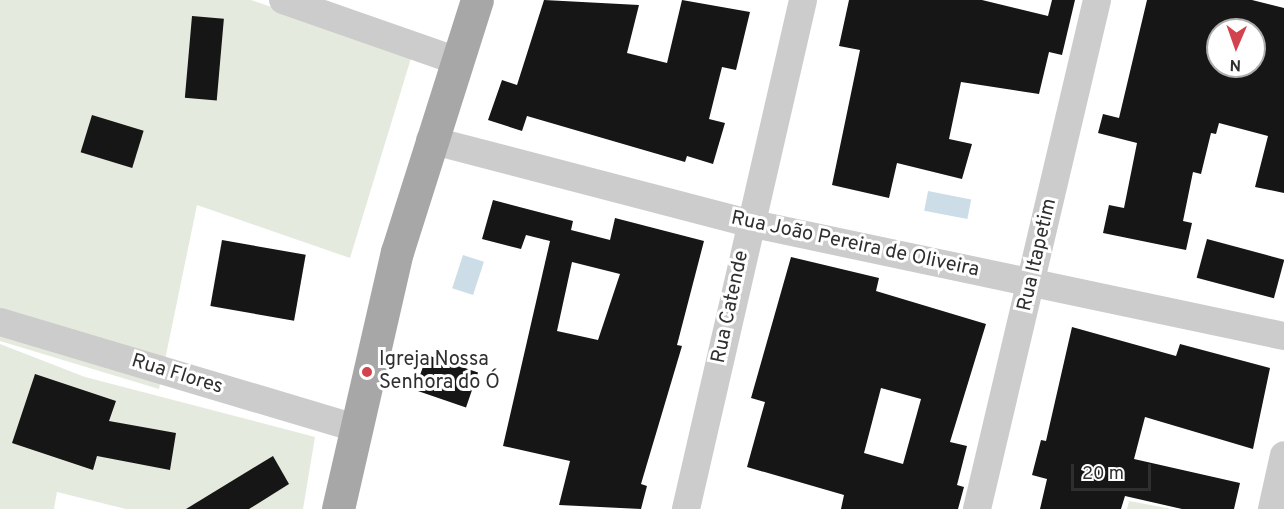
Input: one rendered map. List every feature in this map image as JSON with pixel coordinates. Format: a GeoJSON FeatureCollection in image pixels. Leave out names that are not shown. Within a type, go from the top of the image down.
{"type":"FeatureCollection","features":[{"type":"Feature","properties":{"kind":"main road"},"geometry":{"type":"LineString","coordinates":[[338,509],[353,428],[430,140],[477,0]]}},
{"type":"Feature","properties":{"kind":"street"},"geometry":{"type":"LineString","coordinates":[[283,0],[457,61]]}},
{"type":"Feature","properties":{"kind":"street","name":"Rua Catende"},"geometry":{"type":"LineString","coordinates":[[686,509],[749,223],[803,0]]}},
{"type":"Feature","properties":{"kind":"street","name":"Rua Itapetim"},"geometry":{"type":"LineString","coordinates":[[977,509],[1097,0]]}},
{"type":"Feature","properties":{"kind":"street","name":"Rua João Pereira de Oliveira"},"geometry":{"type":"LineString","coordinates":[[430,140],[749,223],[1284,336]]}},
{"type":"Feature","properties":{"kind":"street","name":"Rua Flores"},"geometry":{"type":"LineString","coordinates":[[0,322],[353,428]]}},
{"type":"Feature","properties":{"kind":"street"},"geometry":{"type":"LineString","coordinates":[[1272,509],[1284,455]]}},
{"type":"Feature","properties":{"kind":"shaded area"},"geometry":{"type":"Polygon","coordinates":[[[0,0],[251,0],[412,55],[350,258],[197,205],[159,389],[0,341],[0,0]]]}},
{"type":"Feature","properties":{"kind":"shaded area"},"geometry":{"type":"Polygon","coordinates":[[[0,344],[85,377],[315,437],[303,509],[126,509],[57,492],[54,509],[0,509],[0,344]]]}},
{"type":"Feature","properties":{"kind":"shaded area"},"geometry":{"type":"Polygon","coordinates":[[[1129,501],[1172,509],[1127,509],[1129,501]]]}},
{"type":"Feature","properties":{"kind":"water"},"geometry":{"type":"Polygon","coordinates":[[[928,191],[971,199],[967,219],[924,211],[928,191]]]}},
{"type":"Feature","properties":{"kind":"water"},"geometry":{"type":"Polygon","coordinates":[[[463,255],[484,262],[473,295],[452,288],[463,255]]]}},
{"type":"Feature","properties":{"kind":"building"},"geometry":{"type":"Polygon","coordinates":[[[544,0],[639,5],[627,53],[667,63],[682,0],[750,12],[736,70],[722,67],[709,119],[725,123],[713,164],[687,156],[685,162],[527,116],[522,131],[488,120],[502,80],[517,85],[544,0]]]}},
{"type":"Feature","properties":{"kind":"building"},"geometry":{"type":"Polygon","coordinates":[[[849,0],[982,0],[1048,16],[1052,0],[1075,0],[1062,55],[1049,52],[1039,94],[961,82],[949,139],[972,144],[962,179],[897,163],[889,198],[832,185],[860,50],[839,46],[849,0]]]}},
{"type":"Feature","properties":{"kind":"building"},"geometry":{"type":"Polygon","coordinates":[[[1147,0],[1252,0],[1284,8],[1284,193],[1255,187],[1268,136],[1219,123],[1216,134],[1211,133],[1201,174],[1193,172],[1183,221],[1192,223],[1186,250],[1103,233],[1109,205],[1124,208],[1137,143],[1098,133],[1103,114],[1119,118],[1147,0]]]}},
{"type":"Feature","properties":{"kind":"building"},"geometry":{"type":"Polygon","coordinates":[[[192,16],[224,19],[217,100],[185,98],[192,16]]]}},
{"type":"Feature","properties":{"kind":"building"},"geometry":{"type":"Polygon","coordinates":[[[92,115],[144,131],[132,168],[81,152],[92,115]]]}},
{"type":"Feature","properties":{"kind":"building"},"geometry":{"type":"Polygon","coordinates":[[[493,200],[573,221],[571,230],[610,240],[615,218],[704,241],[677,345],[682,346],[641,484],[647,486],[641,509],[559,505],[570,461],[503,446],[550,241],[526,235],[521,249],[482,239],[493,200]],[[572,262],[557,331],[598,340],[620,274],[572,262]]]}},
{"type":"Feature","properties":{"kind":"building"},"geometry":{"type":"Polygon","coordinates":[[[1207,239],[1284,260],[1274,298],[1197,278],[1207,239]]]}},
{"type":"Feature","properties":{"kind":"building"},"geometry":{"type":"Polygon","coordinates":[[[222,240],[306,255],[294,321],[210,306],[222,240]]]}},
{"type":"Feature","properties":{"kind":"building"},"geometry":{"type":"Polygon","coordinates":[[[791,257],[879,278],[876,291],[986,324],[950,442],[967,446],[957,485],[964,487],[958,509],[841,509],[844,495],[747,467],[765,402],[751,398],[791,257]],[[881,388],[864,453],[903,464],[921,399],[881,388]]]}},
{"type":"Feature","properties":{"kind":"building"},"geometry":{"type":"Polygon","coordinates":[[[1072,327],[1176,356],[1180,344],[1270,368],[1253,449],[1145,417],[1134,459],[1240,483],[1234,509],[1182,509],[1125,496],[1121,509],[1040,509],[1047,479],[1032,475],[1041,440],[1046,441],[1072,327]]]}},
{"type":"Feature","properties":{"kind":"building"},"geometry":{"type":"Polygon","coordinates":[[[427,355],[478,373],[466,408],[415,390],[427,355]]]}},
{"type":"Feature","properties":{"kind":"building"},"geometry":{"type":"Polygon","coordinates":[[[35,374],[116,401],[109,421],[176,433],[170,470],[97,456],[93,470],[12,443],[35,374]]]}},
{"type":"Feature","properties":{"kind":"building"},"geometry":{"type":"Polygon","coordinates":[[[273,456],[289,484],[249,509],[186,509],[273,456]]]}},
{"type":"Feature","properties":{"kind":"place","name":"Igreja Nossa Senhora do Ó"},"geometry":{"type":"Point","coordinates":[367,372]}}]}
